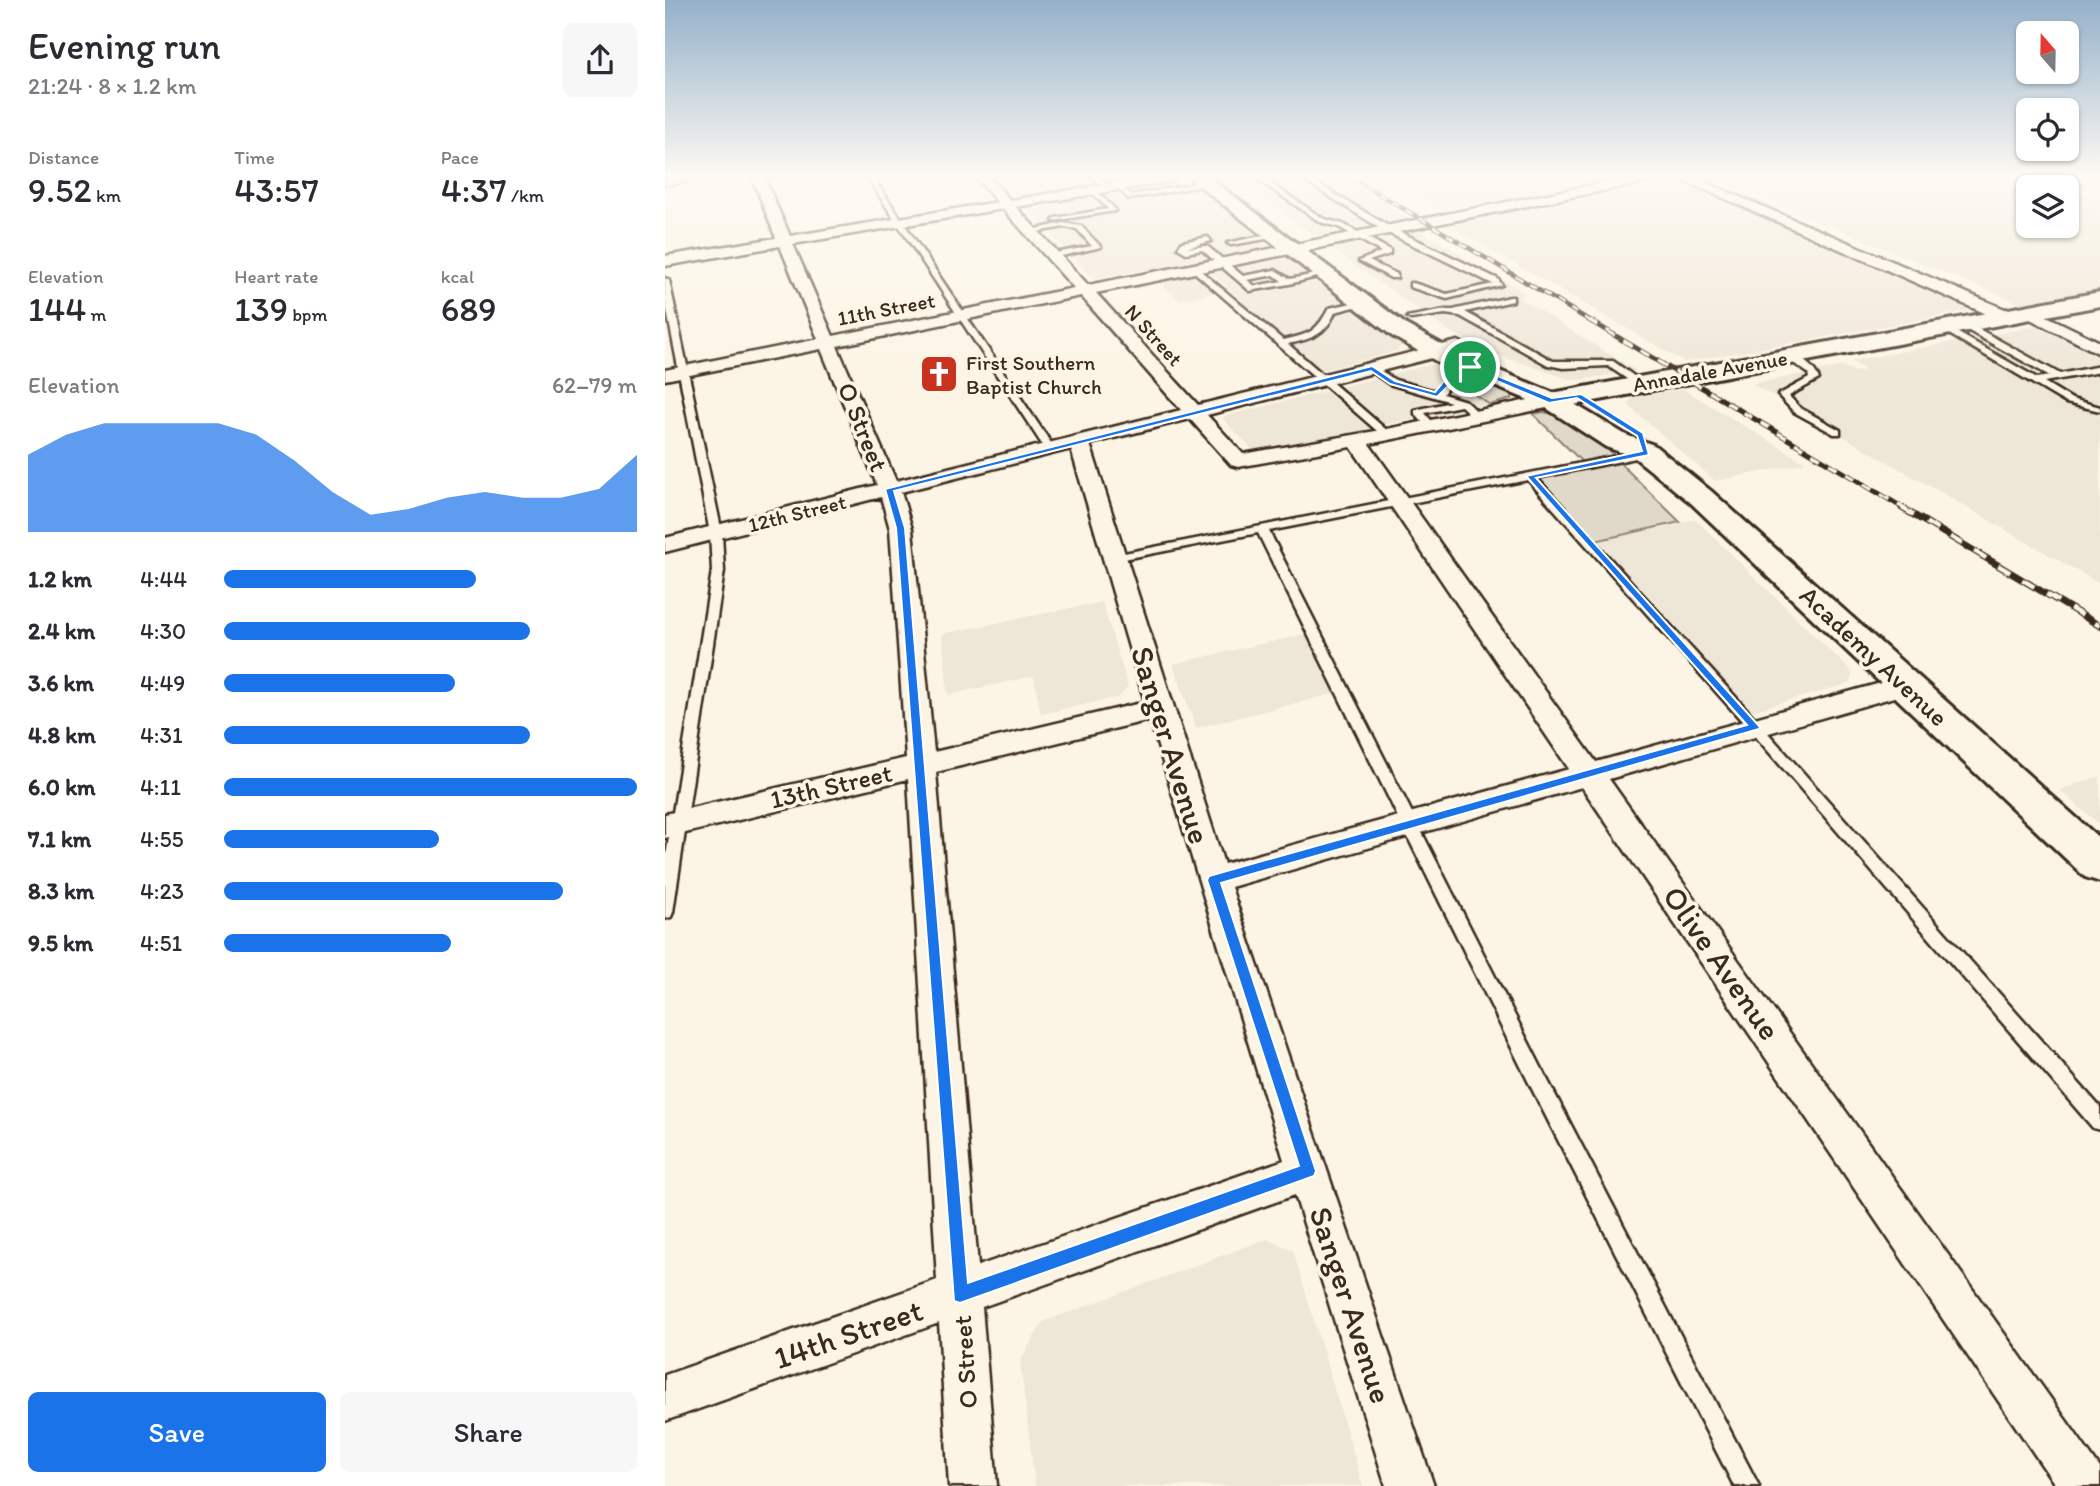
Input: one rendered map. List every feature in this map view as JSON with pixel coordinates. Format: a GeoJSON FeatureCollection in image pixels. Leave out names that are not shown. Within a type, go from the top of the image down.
{"type":"FeatureCollection","features":[{"type":"Feature","properties":{"kind":"main road","name":"Academy Avenue"},"geometry":{"type":"LineString","coordinates":[[1294,246],[1325,274],[1399,331],[1552,401],[1616,441],[1645,452],[1701,497],[2100,865]]}},
{"type":"Feature","properties":{"kind":"main road","name":"Academy Avenue"},"geometry":{"type":"LineString","coordinates":[[1298,246],[1412,317],[1455,355],[1579,396],[1640,434],[1645,452]]}},
{"type":"Feature","properties":{"kind":"main road"},"geometry":{"type":"LineString","coordinates":[[1355,297],[1369,298],[1398,316],[1412,317]]}},
{"type":"Feature","properties":{"kind":"main road","name":"Annadale Avenue"},"geometry":{"type":"LineString","coordinates":[[1552,401],[2100,299]]}},
{"type":"Feature","properties":{"kind":"street"},"geometry":{"type":"LineString","coordinates":[[665,261],[754,246]]}},
{"type":"Feature","properties":{"kind":"street","name":"O Street"},"geometry":{"type":"LineString","coordinates":[[788,246],[889,489],[901,528],[921,765],[973,1486]]}},
{"type":"Feature","properties":{"kind":"street","name":"N Street"},"geometry":{"type":"LineString","coordinates":[[1045,246],[1238,461]]}},
{"type":"Feature","properties":{"kind":"street","name":"11th Street"},"geometry":{"type":"LineString","coordinates":[[673,373],[1222,263],[1266,246]]}},
{"type":"Feature","properties":{"kind":"street"},"geometry":{"type":"LineString","coordinates":[[1852,246],[2100,349]]}},
{"type":"Feature","properties":{"kind":"street","name":"12th Street"},"geometry":{"type":"LineString","coordinates":[[665,545],[1372,368],[1455,355]]}},
{"type":"Feature","properties":{"kind":"street","name":"Annadale Avenue"},"geometry":{"type":"LineString","coordinates":[[1238,461],[1430,425],[1470,409],[1552,401]]}},
{"type":"Feature","properties":{"kind":"street","name":"Olive Avenue"},"geometry":{"type":"LineString","coordinates":[[1372,438],[1400,502],[2084,1486]]}},
{"type":"Feature","properties":{"kind":"street","name":"Sanger Avenue"},"geometry":{"type":"LineString","coordinates":[[1064,446],[1114,558],[1213,880],[1410,1486]]}},
{"type":"Feature","properties":{"kind":"street"},"geometry":{"type":"LineString","coordinates":[[1213,880],[1906,685]]}},
{"type":"Feature","properties":{"kind":"street","name":"13th Street"},"geometry":{"type":"LineString","coordinates":[[671,824],[1160,708]]}},
{"type":"Feature","properties":{"kind":"street","name":"14th Street"},"geometry":{"type":"LineString","coordinates":[[665,1398],[1308,1171]]}},
{"type":"Feature","properties":{"kind":"lane"},"geometry":{"type":"LineString","coordinates":[[916,246],[961,315],[1064,446]]}},
{"type":"Feature","properties":{"kind":"lane"},"geometry":{"type":"LineString","coordinates":[[1053,256],[1096,246]]}},
{"type":"Feature","properties":{"kind":"lane"},"geometry":{"type":"LineString","coordinates":[[1182,246],[1186,251],[1212,246]]}},
{"type":"Feature","properties":{"kind":"lane"},"geometry":{"type":"LineString","coordinates":[[1377,246],[1387,252],[1363,261],[1394,275]]}},
{"type":"Feature","properties":{"kind":"lane"},"geometry":{"type":"LineString","coordinates":[[1413,285],[1447,297],[1498,285],[1495,281],[1423,246]]}},
{"type":"Feature","properties":{"kind":"lane"},"geometry":{"type":"LineString","coordinates":[[1204,248],[1253,289],[1325,274]]}},
{"type":"Feature","properties":{"kind":"lane"},"geometry":{"type":"LineString","coordinates":[[1195,268],[1323,380],[1372,438]]}},
{"type":"Feature","properties":{"kind":"lane"},"geometry":{"type":"LineString","coordinates":[[665,280],[673,373],[716,533],[718,571],[671,824],[665,912]]}},
{"type":"Feature","properties":{"kind":"lane"},"geometry":{"type":"LineString","coordinates":[[1283,343],[1315,335],[1326,326],[1332,310],[1355,297]]}},
{"type":"Feature","properties":{"kind":"lane"},"geometry":{"type":"LineString","coordinates":[[1412,317],[1452,313],[1510,299]]}},
{"type":"Feature","properties":{"kind":"lane"},"geometry":{"type":"LineString","coordinates":[[1452,313],[1462,314],[1551,363],[1610,363],[1640,384]]}},
{"type":"Feature","properties":{"kind":"lane"},"geometry":{"type":"LineString","coordinates":[[1953,326],[2057,376]]}},
{"type":"Feature","properties":{"kind":"lane"},"geometry":{"type":"LineString","coordinates":[[1953,326],[2069,401],[2098,409]]}},
{"type":"Feature","properties":{"kind":"lane"},"geometry":{"type":"LineString","coordinates":[[1437,395],[1446,383],[1455,355]]}},
{"type":"Feature","properties":{"kind":"lane"},"geometry":{"type":"LineString","coordinates":[[1789,356],[1812,372],[1814,379],[1783,395],[1797,410],[1837,432]]}},
{"type":"Feature","properties":{"kind":"lane"},"geometry":{"type":"LineString","coordinates":[[1372,368],[1392,382],[1437,395],[1470,409]]}},
{"type":"Feature","properties":{"kind":"lane"},"geometry":{"type":"LineString","coordinates":[[2036,381],[2100,369]]}},
{"type":"Feature","properties":{"kind":"lane"},"geometry":{"type":"LineString","coordinates":[[1114,558],[1645,452]]}},
{"type":"Feature","properties":{"kind":"lane"},"geometry":{"type":"LineString","coordinates":[[1530,476],[1755,727],[1950,953],[2100,1121]]}},
{"type":"Feature","properties":{"kind":"lane"},"geometry":{"type":"LineString","coordinates":[[1262,529],[1538,1081],[1747,1486]]}},
{"type":"Feature","properties":{"kind":"shaded area"},"geometry":{"type":"Polygon","coordinates":[[[1063,246],[1266,246],[1192,262],[1094,279],[1063,246]]]}},
{"type":"Feature","properties":{"kind":"shaded area"},"geometry":{"type":"Polygon","coordinates":[[[1339,246],[1447,246],[1526,294],[1518,297],[1636,371],[1580,380],[1569,379],[1494,354],[1450,332],[1335,251],[1339,246]]]}},
{"type":"Feature","properties":{"kind":"shaded area"},"geometry":{"type":"Polygon","coordinates":[[[1484,246],[1827,246],[1967,306],[1968,311],[1685,362],[1484,246]]]}},
{"type":"Feature","properties":{"kind":"shaded area"},"geometry":{"type":"Polygon","coordinates":[[[1880,246],[2100,246],[2100,290],[2024,305],[1880,246]]]}},
{"type":"Feature","properties":{"kind":"shaded area"},"geometry":{"type":"Polygon","coordinates":[[[1279,259],[1290,260],[1402,344],[1398,351],[1319,371],[1211,273],[1279,259]]]}},
{"type":"Feature","properties":{"kind":"shaded area"},"geometry":{"type":"Polygon","coordinates":[[[1198,275],[1217,292],[1179,300],[1160,283],[1198,275]]]}},
{"type":"Feature","properties":{"kind":"shaded area"},"geometry":{"type":"Polygon","coordinates":[[[2042,325],[2100,355],[2100,584],[1752,384],[1843,366],[1856,372],[1865,370],[1851,361],[2042,325]]]}},
{"type":"Feature","properties":{"kind":"shaded area"},"geometry":{"type":"Polygon","coordinates":[[[1433,364],[1446,364],[1470,374],[1459,384],[1490,405],[1382,425],[1340,387],[1433,364]]]}},
{"type":"Feature","properties":{"kind":"shaded area"},"geometry":{"type":"Polygon","coordinates":[[[1470,374],[1512,392],[1511,399],[1490,405],[1458,383],[1470,374]]]}},
{"type":"Feature","properties":{"kind":"shaded area"},"geometry":{"type":"Polygon","coordinates":[[[1683,389],[1806,463],[1715,481],[1628,405],[1632,398],[1683,389]]]}},
{"type":"Feature","properties":{"kind":"shaded area"},"geometry":{"type":"Polygon","coordinates":[[[1326,391],[1371,430],[1261,452],[1253,450],[1223,419],[1225,416],[1326,391]]]}},
{"type":"Feature","properties":{"kind":"shaded area"},"geometry":{"type":"Polygon","coordinates":[[[1543,412],[1572,422],[1614,455],[1582,462],[1533,414],[1543,412]]]}},
{"type":"Feature","properties":{"kind":"shaded area"},"geometry":{"type":"Polygon","coordinates":[[[1618,461],[1680,522],[1595,541],[1536,477],[1618,461]]]}},
{"type":"Feature","properties":{"kind":"shaded area"},"geometry":{"type":"Polygon","coordinates":[[[1695,519],[1852,672],[1851,683],[1748,712],[1595,541],[1695,519]]]}},
{"type":"Feature","properties":{"kind":"shaded area"},"geometry":{"type":"Polygon","coordinates":[[[1102,602],[1128,686],[1120,697],[1041,714],[1034,676],[948,695],[942,634],[1102,602]]]}},
{"type":"Feature","properties":{"kind":"shaded area"},"geometry":{"type":"Polygon","coordinates":[[[1306,634],[1337,693],[1196,728],[1173,664],[1306,634]]]}},
{"type":"Feature","properties":{"kind":"shaded area"},"geometry":{"type":"Polygon","coordinates":[[[2100,776],[2100,825],[2060,790],[2100,776]]]}},
{"type":"Feature","properties":{"kind":"shaded area"},"geometry":{"type":"Polygon","coordinates":[[[1267,1239],[1293,1250],[1363,1486],[1035,1486],[1020,1361],[1043,1322],[1267,1239]]]}},
{"type":"Feature","properties":{"kind":"railway"},"geometry":{"type":"LineString","coordinates":[[1466,246],[1592,322]]}},
{"type":"Feature","properties":{"kind":"railway"},"geometry":{"type":"LineString","coordinates":[[1589,320],[1905,509]]}},
{"type":"Feature","properties":{"kind":"railway"},"geometry":{"type":"LineString","coordinates":[[1902,508],[2100,626]]}},
{"type":"Feature","properties":{"kind":"place","name":"First Southern Baptist Church"},"geometry":{"type":"Point","coordinates":[939,374]}},
{"type":"Feature","properties":{"kind":"route"},"geometry":{"type":"LineString","coordinates":[[1470,367],[1552,401],[1579,396],[1640,434],[1644,451],[1647,453],[1530,476],[1755,727],[1213,880],[1308,1171],[960,1295],[901,528],[889,489],[1372,368],[1392,382],[1419,392],[1437,395],[1446,383],[1470,367]]}}]}
